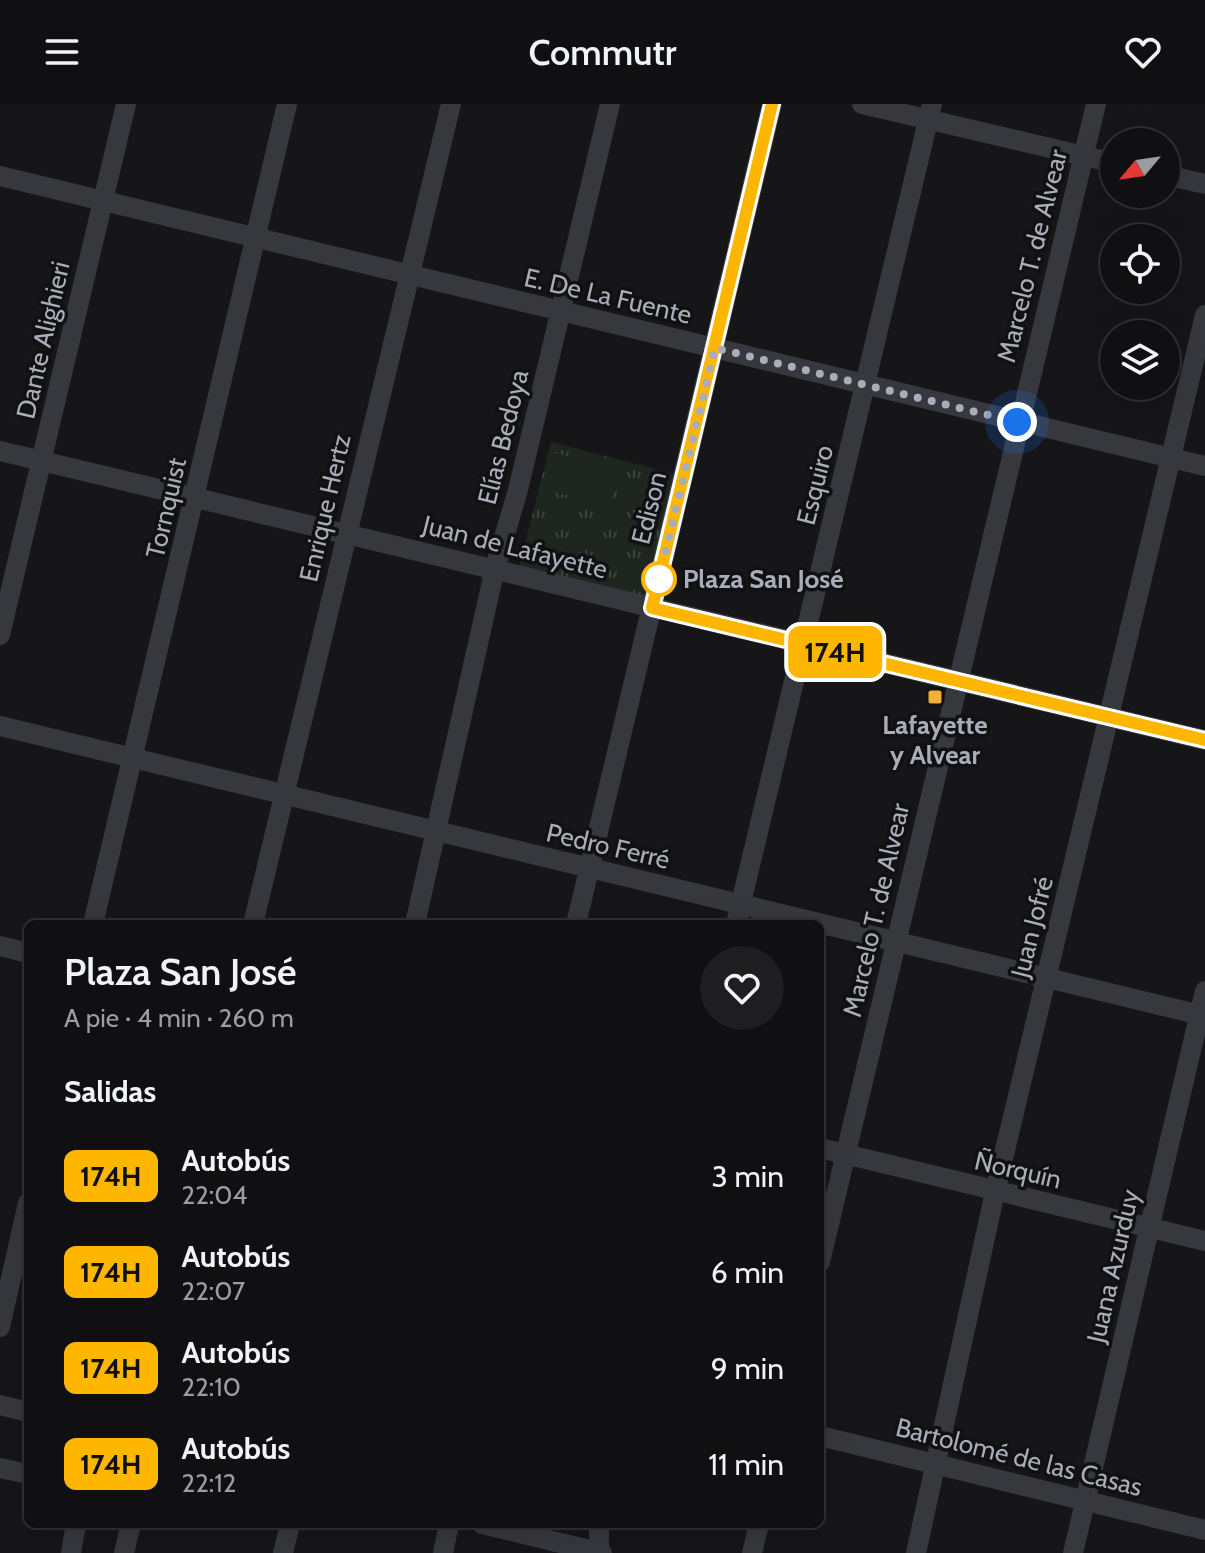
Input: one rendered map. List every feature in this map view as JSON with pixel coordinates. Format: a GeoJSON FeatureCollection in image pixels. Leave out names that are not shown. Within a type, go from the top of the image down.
{"type":"FeatureCollection","features":[{"type":"Feature","properties":{"kind":"street","name":"Dante Alighieri"},"geometry":{"type":"LineString","coordinates":[[0,635],[126,104]]}},
{"type":"Feature","properties":{"kind":"street","name":"Tornquist"},"geometry":{"type":"LineString","coordinates":[[94,920],[287,104]]}},
{"type":"Feature","properties":{"kind":"street","name":"Enrique Hertz"},"geometry":{"type":"LineString","coordinates":[[254,920],[407,275],[451,104]]}},
{"type":"Feature","properties":{"kind":"street","name":"Elías Bedoya"},"geometry":{"type":"LineString","coordinates":[[416,920],[495,568],[518,490],[610,104]]}},
{"type":"Feature","properties":{"kind":"street","name":"Edison"},"geometry":{"type":"LineString","coordinates":[[577,920],[772,104]]}},
{"type":"Feature","properties":{"kind":"street"},"geometry":{"type":"LineString","coordinates":[[862,104],[930,112],[1100,160]]}},
{"type":"Feature","properties":{"kind":"street","name":"Marcelo T. de Alvear"},"geometry":{"type":"LineString","coordinates":[[824,1245],[1017,422],[1096,104]]}},
{"type":"Feature","properties":{"kind":"street","name":"Esquiro"},"geometry":{"type":"LineString","coordinates":[[738,914],[930,112]]}},
{"type":"Feature","properties":{"kind":"street","name":"E. De La Fuente"},"geometry":{"type":"LineString","coordinates":[[0,176],[1205,466]]}},
{"type":"Feature","properties":{"kind":"street"},"geometry":{"type":"LineString","coordinates":[[1180,178],[1205,184]]}},
{"type":"Feature","properties":{"kind":"street","name":"Juan Jofré"},"geometry":{"type":"LineString","coordinates":[[916,1553],[933,1464],[995,1192],[1205,315]]}},
{"type":"Feature","properties":{"kind":"street","name":"Juan de Lafayette"},"geometry":{"type":"LineString","coordinates":[[0,451],[1205,740]]}},
{"type":"Feature","properties":{"kind":"street","name":"Pedro Ferré"},"geometry":{"type":"LineString","coordinates":[[0,726],[589,869],[738,914],[773,920]]}},
{"type":"Feature","properties":{"kind":"street","name":"Pedro Ferré"},"geometry":{"type":"LineString","coordinates":[[824,929],[895,941],[1202,1015]]}},
{"type":"Feature","properties":{"kind":"street"},"geometry":{"type":"LineString","coordinates":[[0,946],[24,952]]}},
{"type":"Feature","properties":{"kind":"street","name":"Juana Azurduy"},"geometry":{"type":"LineString","coordinates":[[1073,1553],[1148,1227],[1202,1015],[1205,991]]}},
{"type":"Feature","properties":{"kind":"street","name":"Ñorquín"},"geometry":{"type":"LineString","coordinates":[[824,1149],[1205,1241]]}},
{"type":"Feature","properties":{"kind":"street"},"geometry":{"type":"LineString","coordinates":[[0,1327],[16,1241],[24,1216]]}},
{"type":"Feature","properties":{"kind":"street"},"geometry":{"type":"LineString","coordinates":[[0,1405],[24,1411]]}},
{"type":"Feature","properties":{"kind":"street","name":"Bartolomé de las Casas"},"geometry":{"type":"LineString","coordinates":[[824,1437],[1205,1530]]}},
{"type":"Feature","properties":{"kind":"street"},"geometry":{"type":"LineString","coordinates":[[0,1468],[24,1473]]}},
{"type":"Feature","properties":{"kind":"street"},"geometry":{"type":"LineString","coordinates":[[71,1553],[75,1528]]}},
{"type":"Feature","properties":{"kind":"street"},"geometry":{"type":"LineString","coordinates":[[124,1553],[130,1528]]}},
{"type":"Feature","properties":{"kind":"street"},"geometry":{"type":"LineString","coordinates":[[283,1553],[289,1528]]}},
{"type":"Feature","properties":{"kind":"street"},"geometry":{"type":"LineString","coordinates":[[443,1553],[448,1528]]}},
{"type":"Feature","properties":{"kind":"street"},"geometry":{"type":"LineString","coordinates":[[498,1528],[600,1553],[599,1528]]}},
{"type":"Feature","properties":{"kind":"street"},"geometry":{"type":"LineString","coordinates":[[752,1553],[758,1528]]}},
{"type":"Feature","properties":{"kind":"green space","name":"Plaza San José"},"geometry":{"type":"Polygon","coordinates":[[[551,442],[679,475],[647,600],[519,567],[551,442]]]}},
{"type":"Feature","properties":{"kind":"green space"},"geometry":{"type":"Polygon","coordinates":[[[554,453],[617,467],[609,505],[545,490],[554,453]]]}},
{"type":"Feature","properties":{"kind":"bus line","name":"174H"},"geometry":{"type":"LineString","coordinates":[[772,104],[652,608],[1205,740]]}},
{"type":"Feature","properties":{"kind":"place","name":"Plaza San José"},"geometry":{"type":"Point","coordinates":[659,579]}},
{"type":"Feature","properties":{"kind":"place","name":"Lafayette y Alvear"},"geometry":{"type":"Point","coordinates":[935,697]}},
{"type":"Feature","properties":{"kind":"route"},"geometry":{"type":"LineString","coordinates":[[659,579],[715,348],[1017,422]]}}]}
